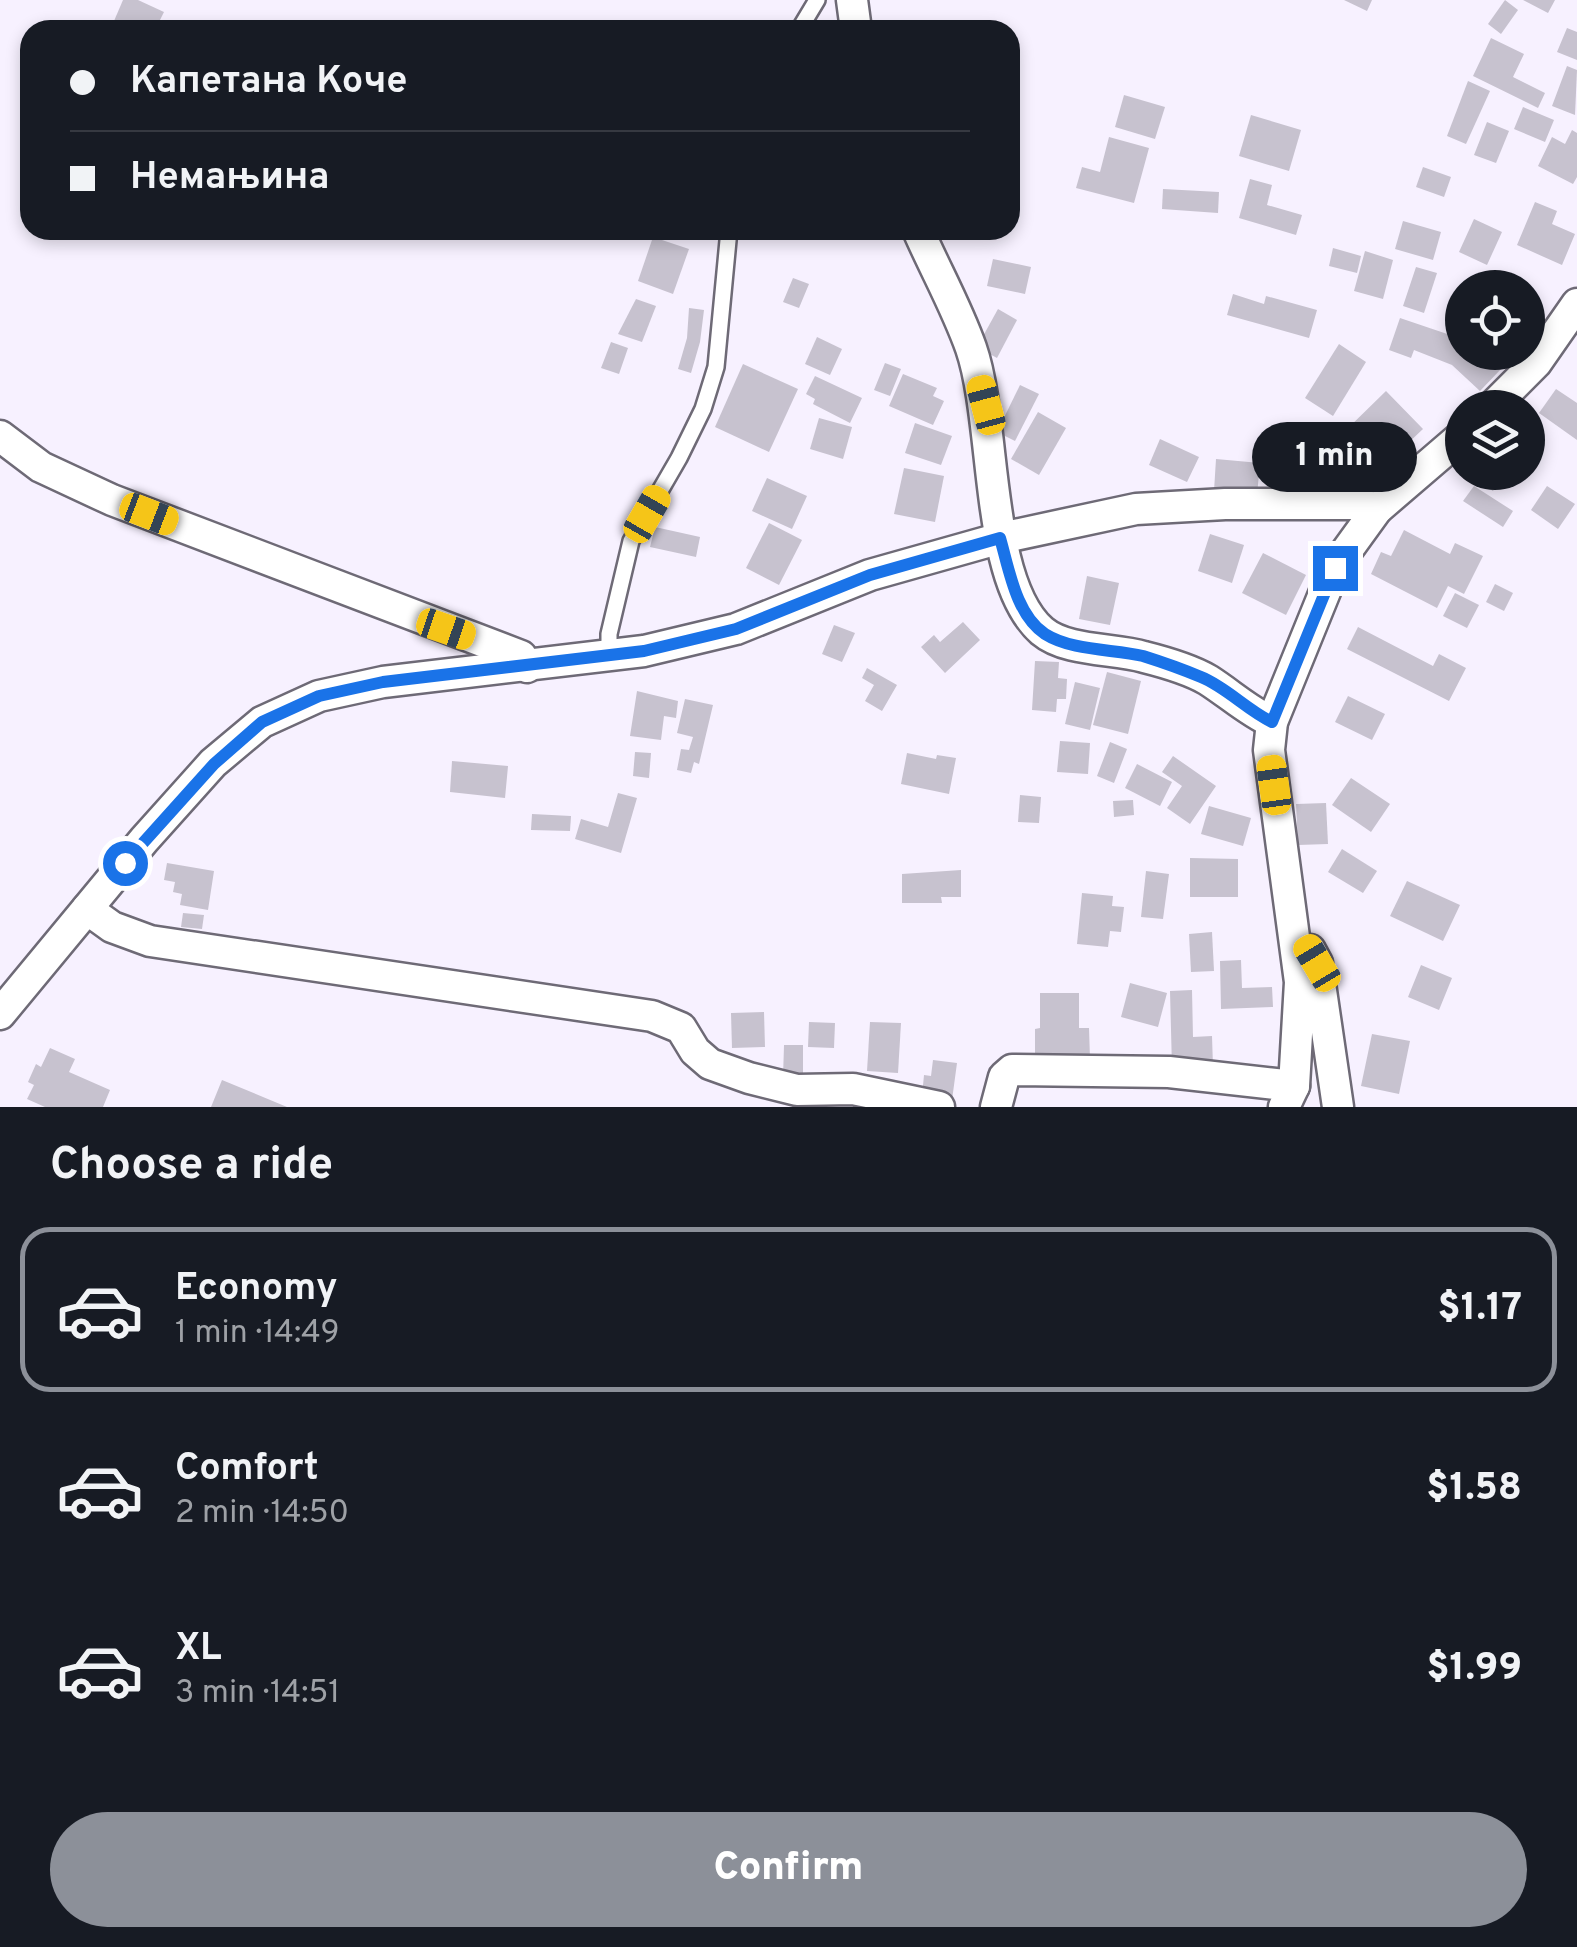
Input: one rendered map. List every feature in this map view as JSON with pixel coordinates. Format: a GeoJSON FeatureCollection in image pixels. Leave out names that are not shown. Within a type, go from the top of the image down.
{"type":"FeatureCollection","features":[{"type":"Feature","properties":{"kind":"street"},"geometry":{"type":"LineString","coordinates":[[923,240],[971,347],[986,405],[1000,538],[1027,615],[1045,634],[1072,644],[1144,657],[1206,679],[1272,722]]}},
{"type":"Feature","properties":{"kind":"street"},"geometry":{"type":"LineString","coordinates":[[1509,390],[1536,363],[1577,304]]}},
{"type":"Feature","properties":{"kind":"street"},"geometry":{"type":"LineString","coordinates":[[0,436],[41,466],[112,500],[521,656],[527,667]]}},
{"type":"Feature","properties":{"kind":"street"},"geometry":{"type":"LineString","coordinates":[[996,1107],[1004,1077],[1012,1070],[1169,1072],[1289,1097],[1300,982],[1270,750],[1272,722],[1335,568],[1377,509],[1445,451]]}},
{"type":"Feature","properties":{"kind":"street"},"geometry":{"type":"LineString","coordinates":[[0,1014],[214,764],[262,722],[319,696],[383,682],[609,656],[736,629],[870,575],[1000,538],[1136,510],[1225,504],[1362,504],[1377,509]]}},
{"type":"Feature","properties":{"kind":"street"},"geometry":{"type":"LineString","coordinates":[[87,909],[112,926],[150,940],[652,1016],[682,1028],[695,1052],[710,1064],[795,1098],[853,1089],[939,1107]]}},
{"type":"Feature","properties":{"kind":"street"},"geometry":{"type":"LineString","coordinates":[[1290,918],[1317,963],[1338,1107]]}},
{"type":"Feature","properties":{"kind":"lane"},"geometry":{"type":"LineString","coordinates":[[609,656],[609,634],[630,541],[703,410],[716,366],[728,240]]}},
{"type":"Feature","properties":{"kind":"building"},"geometry":{"type":"Polygon","coordinates":[[[123,0],[138,0],[164,12],[160,20],[114,20],[123,0]]]}},
{"type":"Feature","properties":{"kind":"building"},"geometry":{"type":"Polygon","coordinates":[[[1344,0],[1372,0],[1367,11],[1344,0]]]}},
{"type":"Feature","properties":{"kind":"building"},"geometry":{"type":"Polygon","coordinates":[[[1505,0],[1518,10],[1501,34],[1488,24],[1505,0]]]}},
{"type":"Feature","properties":{"kind":"building"},"geometry":{"type":"Polygon","coordinates":[[[1523,0],[1555,0],[1548,13],[1523,0]]]}},
{"type":"Feature","properties":{"kind":"building"},"geometry":{"type":"Polygon","coordinates":[[[1567,28],[1577,32],[1577,60],[1557,52],[1567,28]]]}},
{"type":"Feature","properties":{"kind":"building"},"geometry":{"type":"Polygon","coordinates":[[[1491,38],[1524,54],[1513,77],[1545,93],[1538,108],[1473,76],[1491,38]]]}},
{"type":"Feature","properties":{"kind":"building"},"geometry":{"type":"Polygon","coordinates":[[[1567,66],[1577,70],[1575,115],[1552,106],[1567,66]]]}},
{"type":"Feature","properties":{"kind":"building"},"geometry":{"type":"Polygon","coordinates":[[[1468,81],[1490,91],[1466,144],[1447,136],[1468,81]]]}},
{"type":"Feature","properties":{"kind":"building"},"geometry":{"type":"Polygon","coordinates":[[[1124,95],[1165,107],[1155,139],[1115,127],[1124,95]]]}},
{"type":"Feature","properties":{"kind":"building"},"geometry":{"type":"Polygon","coordinates":[[[1523,107],[1554,120],[1545,142],[1514,129],[1523,107]]]}},
{"type":"Feature","properties":{"kind":"building"},"geometry":{"type":"Polygon","coordinates":[[[1251,115],[1301,130],[1289,171],[1239,156],[1251,115]]]}},
{"type":"Feature","properties":{"kind":"building"},"geometry":{"type":"Polygon","coordinates":[[[1487,122],[1509,131],[1496,163],[1474,155],[1487,122]]]}},
{"type":"Feature","properties":{"kind":"building"},"geometry":{"type":"Polygon","coordinates":[[[1572,130],[1577,133],[1577,177],[1573,184],[1538,166],[1552,137],[1565,144],[1572,130]]]}},
{"type":"Feature","properties":{"kind":"building"},"geometry":{"type":"Polygon","coordinates":[[[1109,137],[1149,148],[1134,203],[1076,188],[1082,167],[1100,172],[1109,137]]]}},
{"type":"Feature","properties":{"kind":"building"},"geometry":{"type":"Polygon","coordinates":[[[1423,167],[1451,177],[1444,197],[1416,187],[1423,167]]]}},
{"type":"Feature","properties":{"kind":"building"},"geometry":{"type":"Polygon","coordinates":[[[1250,179],[1272,185],[1267,205],[1302,215],[1296,235],[1239,218],[1250,179]]]}},
{"type":"Feature","properties":{"kind":"building"},"geometry":{"type":"Polygon","coordinates":[[[1163,189],[1219,192],[1218,213],[1162,209],[1163,189]]]}},
{"type":"Feature","properties":{"kind":"building"},"geometry":{"type":"Polygon","coordinates":[[[1535,202],[1557,211],[1552,224],[1575,234],[1562,265],[1517,245],[1535,202]]]}},
{"type":"Feature","properties":{"kind":"building"},"geometry":{"type":"Polygon","coordinates":[[[1474,219],[1502,232],[1487,265],[1459,252],[1474,219]]]}},
{"type":"Feature","properties":{"kind":"building"},"geometry":{"type":"Polygon","coordinates":[[[1403,221],[1441,232],[1433,260],[1395,249],[1403,221]]]}},
{"type":"Feature","properties":{"kind":"building"},"geometry":{"type":"Polygon","coordinates":[[[652,240],[689,249],[673,294],[638,281],[652,240]]]}},
{"type":"Feature","properties":{"kind":"building"},"geometry":{"type":"Polygon","coordinates":[[[1333,248],[1361,256],[1357,273],[1329,266],[1333,248]]]}},
{"type":"Feature","properties":{"kind":"building"},"geometry":{"type":"Polygon","coordinates":[[[1365,251],[1393,260],[1383,299],[1354,291],[1365,251]]]}},
{"type":"Feature","properties":{"kind":"building"},"geometry":{"type":"Polygon","coordinates":[[[993,259],[1031,267],[1025,294],[987,286],[993,259]]]}},
{"type":"Feature","properties":{"kind":"building"},"geometry":{"type":"Polygon","coordinates":[[[1416,267],[1437,273],[1424,313],[1403,306],[1416,267]]]}},
{"type":"Feature","properties":{"kind":"building"},"geometry":{"type":"Polygon","coordinates":[[[793,278],[809,284],[799,308],[783,302],[793,278]]]}},
{"type":"Feature","properties":{"kind":"building"},"geometry":{"type":"Polygon","coordinates":[[[1233,294],[1264,304],[1266,296],[1317,310],[1309,338],[1227,315],[1233,294]]]}},
{"type":"Feature","properties":{"kind":"building"},"geometry":{"type":"Polygon","coordinates":[[[636,299],[656,306],[642,342],[618,334],[636,299]]]}},
{"type":"Feature","properties":{"kind":"building"},"geometry":{"type":"Polygon","coordinates":[[[689,308],[704,310],[691,373],[678,369],[687,338],[689,308]]]}},
{"type":"Feature","properties":{"kind":"building"},"geometry":{"type":"Polygon","coordinates":[[[998,309],[1017,320],[997,358],[977,347],[998,309]]]}},
{"type":"Feature","properties":{"kind":"building"},"geometry":{"type":"Polygon","coordinates":[[[1400,318],[1445,333],[1445,362],[1414,350],[1411,358],[1389,350],[1400,318]]]}},
{"type":"Feature","properties":{"kind":"building"},"geometry":{"type":"Polygon","coordinates":[[[817,337],[842,349],[830,375],[805,364],[817,337]]]}},
{"type":"Feature","properties":{"kind":"building"},"geometry":{"type":"Polygon","coordinates":[[[611,342],[628,348],[619,374],[601,368],[611,342]]]}},
{"type":"Feature","properties":{"kind":"building"},"geometry":{"type":"Polygon","coordinates":[[[1339,344],[1366,362],[1333,416],[1305,398],[1339,344]]]}},
{"type":"Feature","properties":{"kind":"building"},"geometry":{"type":"Polygon","coordinates":[[[885,363],[901,369],[890,396],[874,390],[885,363]]]}},
{"type":"Feature","properties":{"kind":"building"},"geometry":{"type":"Polygon","coordinates":[[[743,364],[798,389],[769,452],[715,427],[743,364]]]}},
{"type":"Feature","properties":{"kind":"building"},"geometry":{"type":"Polygon","coordinates":[[[1457,370],[1500,370],[1479,390],[1457,370]]]}},
{"type":"Feature","properties":{"kind":"building"},"geometry":{"type":"Polygon","coordinates":[[[903,374],[937,388],[933,396],[944,401],[933,425],[889,406],[903,374]]]}},
{"type":"Feature","properties":{"kind":"building"},"geometry":{"type":"Polygon","coordinates":[[[815,376],[862,398],[850,423],[813,404],[815,399],[806,394],[815,376]]]}},
{"type":"Feature","properties":{"kind":"building"},"geometry":{"type":"Polygon","coordinates":[[[1020,385],[1039,394],[1015,441],[997,432],[1020,385]]]}},
{"type":"Feature","properties":{"kind":"building"},"geometry":{"type":"Polygon","coordinates":[[[1556,389],[1577,403],[1577,440],[1545,417],[1545,405],[1556,389]]]}},
{"type":"Feature","properties":{"kind":"building"},"geometry":{"type":"Polygon","coordinates":[[[1386,391],[1423,429],[1407,444],[1401,438],[1370,468],[1340,436],[1386,391]]]}},
{"type":"Feature","properties":{"kind":"building"},"geometry":{"type":"Polygon","coordinates":[[[1038,412],[1066,428],[1039,475],[1011,459],[1038,412]]]}},
{"type":"Feature","properties":{"kind":"building"},"geometry":{"type":"Polygon","coordinates":[[[819,418],[852,427],[843,459],[810,449],[819,418]]]}},
{"type":"Feature","properties":{"kind":"building"},"geometry":{"type":"Polygon","coordinates":[[[915,423],[952,436],[941,465],[905,453],[915,423]]]}},
{"type":"Feature","properties":{"kind":"building"},"geometry":{"type":"Polygon","coordinates":[[[1160,439],[1199,457],[1187,482],[1149,465],[1160,439]]]}},
{"type":"Feature","properties":{"kind":"building"},"geometry":{"type":"Polygon","coordinates":[[[1216,459],[1260,463],[1257,495],[1214,491],[1216,459]]]}},
{"type":"Feature","properties":{"kind":"building"},"geometry":{"type":"Polygon","coordinates":[[[904,468],[944,476],[935,522],[894,514],[904,468]]]}},
{"type":"Feature","properties":{"kind":"building"},"geometry":{"type":"Polygon","coordinates":[[[767,478],[807,496],[792,529],[752,511],[767,478]]]}},
{"type":"Feature","properties":{"kind":"building"},"geometry":{"type":"Polygon","coordinates":[[[1547,486],[1575,504],[1558,529],[1531,510],[1547,486]]]}},
{"type":"Feature","properties":{"kind":"building"},"geometry":{"type":"Polygon","coordinates":[[[1471,490],[1480,490],[1513,511],[1503,527],[1463,501],[1471,490]]]}},
{"type":"Feature","properties":{"kind":"building"},"geometry":{"type":"Polygon","coordinates":[[[769,523],[802,540],[779,585],[746,568],[769,523]]]}},
{"type":"Feature","properties":{"kind":"building"},"geometry":{"type":"Polygon","coordinates":[[[655,527],[700,537],[696,557],[650,547],[655,527]]]}},
{"type":"Feature","properties":{"kind":"building"},"geometry":{"type":"Polygon","coordinates":[[[1404,530],[1450,554],[1455,543],[1483,556],[1464,594],[1448,586],[1437,608],[1371,574],[1381,552],[1391,556],[1404,530]]]}},
{"type":"Feature","properties":{"kind":"building"},"geometry":{"type":"Polygon","coordinates":[[[1210,534],[1244,545],[1232,583],[1198,571],[1210,534]]]}},
{"type":"Feature","properties":{"kind":"building"},"geometry":{"type":"Polygon","coordinates":[[[1263,553],[1306,575],[1286,615],[1242,593],[1263,553]]]}},
{"type":"Feature","properties":{"kind":"building"},"geometry":{"type":"Polygon","coordinates":[[[1087,576],[1119,583],[1110,625],[1079,619],[1087,576]]]}},
{"type":"Feature","properties":{"kind":"building"},"geometry":{"type":"Polygon","coordinates":[[[1495,584],[1513,593],[1504,611],[1486,602],[1495,584]]]}},
{"type":"Feature","properties":{"kind":"building"},"geometry":{"type":"Polygon","coordinates":[[[1455,593],[1479,605],[1467,628],[1443,616],[1455,593]]]}},
{"type":"Feature","properties":{"kind":"building"},"geometry":{"type":"Polygon","coordinates":[[[963,622],[980,640],[945,673],[921,647],[934,635],[940,642],[963,622]]]}},
{"type":"Feature","properties":{"kind":"building"},"geometry":{"type":"Polygon","coordinates":[[[834,625],[855,633],[842,662],[822,654],[834,625]]]}},
{"type":"Feature","properties":{"kind":"building"},"geometry":{"type":"Polygon","coordinates":[[[1358,627],[1433,666],[1439,654],[1466,668],[1449,701],[1347,649],[1358,627]]]}},
{"type":"Feature","properties":{"kind":"building"},"geometry":{"type":"Polygon","coordinates":[[[1035,661],[1059,662],[1058,678],[1067,679],[1066,699],[1057,699],[1056,712],[1032,710],[1035,661]]]}},
{"type":"Feature","properties":{"kind":"building"},"geometry":{"type":"Polygon","coordinates":[[[867,668],[897,685],[882,711],[865,701],[874,685],[862,678],[867,668]]]}},
{"type":"Feature","properties":{"kind":"building"},"geometry":{"type":"Polygon","coordinates":[[[1107,672],[1141,681],[1128,734],[1093,725],[1107,672]]]}},
{"type":"Feature","properties":{"kind":"building"},"geometry":{"type":"Polygon","coordinates":[[[1075,682],[1100,688],[1090,730],[1065,724],[1075,682]]]}},
{"type":"Feature","properties":{"kind":"building"},"geometry":{"type":"Polygon","coordinates":[[[637,691],[678,701],[676,718],[664,716],[661,740],[630,736],[637,691]]]}},
{"type":"Feature","properties":{"kind":"building"},"geometry":{"type":"Polygon","coordinates":[[[1348,696],[1385,714],[1372,740],[1335,722],[1348,696]]]}},
{"type":"Feature","properties":{"kind":"building"},"geometry":{"type":"Polygon","coordinates":[[[685,699],[713,705],[699,764],[694,762],[691,773],[677,770],[681,749],[689,750],[693,737],[677,733],[685,699]]]}},
{"type":"Feature","properties":{"kind":"building"},"geometry":{"type":"Polygon","coordinates":[[[1060,741],[1090,743],[1088,774],[1057,772],[1060,741]]]}},
{"type":"Feature","properties":{"kind":"building"},"geometry":{"type":"Polygon","coordinates":[[[1110,742],[1127,749],[1114,783],[1097,776],[1110,742]]]}},
{"type":"Feature","properties":{"kind":"building"},"geometry":{"type":"Polygon","coordinates":[[[635,752],[651,753],[649,778],[633,776],[635,752]]]}},
{"type":"Feature","properties":{"kind":"building"},"geometry":{"type":"Polygon","coordinates":[[[907,753],[936,759],[937,755],[956,758],[949,794],[901,784],[907,753]]]}},
{"type":"Feature","properties":{"kind":"building"},"geometry":{"type":"Polygon","coordinates":[[[1173,756],[1216,786],[1190,824],[1167,808],[1182,786],[1162,772],[1173,756]]]}},
{"type":"Feature","properties":{"kind":"building"},"geometry":{"type":"Polygon","coordinates":[[[452,761],[508,766],[505,798],[450,792],[452,761]]]}},
{"type":"Feature","properties":{"kind":"building"},"geometry":{"type":"Polygon","coordinates":[[[1137,764],[1172,782],[1160,806],[1125,788],[1137,764]]]}},
{"type":"Feature","properties":{"kind":"building"},"geometry":{"type":"Polygon","coordinates":[[[1351,778],[1390,804],[1371,832],[1332,805],[1351,778]]]}},
{"type":"Feature","properties":{"kind":"building"},"geometry":{"type":"Polygon","coordinates":[[[618,793],[637,798],[621,853],[575,839],[581,819],[608,827],[618,793]]]}},
{"type":"Feature","properties":{"kind":"building"},"geometry":{"type":"Polygon","coordinates":[[[1020,795],[1041,797],[1039,823],[1018,822],[1020,795]]]}},
{"type":"Feature","properties":{"kind":"building"},"geometry":{"type":"Polygon","coordinates":[[[1133,800],[1134,815],[1114,817],[1113,801],[1133,800]]]}},
{"type":"Feature","properties":{"kind":"building"},"geometry":{"type":"Polygon","coordinates":[[[1326,803],[1328,844],[1298,845],[1296,804],[1326,803]]]}},
{"type":"Feature","properties":{"kind":"building"},"geometry":{"type":"Polygon","coordinates":[[[1209,806],[1251,818],[1243,846],[1201,834],[1209,806]]]}},
{"type":"Feature","properties":{"kind":"building"},"geometry":{"type":"Polygon","coordinates":[[[532,814],[571,816],[570,831],[531,830],[532,814]]]}},
{"type":"Feature","properties":{"kind":"building"},"geometry":{"type":"Polygon","coordinates":[[[1342,849],[1377,871],[1363,893],[1328,872],[1342,849]]]}},
{"type":"Feature","properties":{"kind":"building"},"geometry":{"type":"Polygon","coordinates":[[[1190,858],[1238,859],[1238,897],[1190,897],[1190,858]]]}},
{"type":"Feature","properties":{"kind":"building"},"geometry":{"type":"Polygon","coordinates":[[[167,863],[214,871],[208,910],[180,905],[182,894],[173,892],[175,882],[164,880],[167,863]]]}},
{"type":"Feature","properties":{"kind":"building"},"geometry":{"type":"Polygon","coordinates":[[[961,870],[961,897],[941,897],[942,903],[902,903],[902,874],[961,870]]]}},
{"type":"Feature","properties":{"kind":"building"},"geometry":{"type":"Polygon","coordinates":[[[1146,871],[1169,874],[1163,919],[1141,917],[1146,871]]]}},
{"type":"Feature","properties":{"kind":"building"},"geometry":{"type":"Polygon","coordinates":[[[1407,881],[1460,905],[1443,941],[1390,916],[1407,881]]]}},
{"type":"Feature","properties":{"kind":"building"},"geometry":{"type":"Polygon","coordinates":[[[1082,893],[1113,896],[1112,906],[1124,907],[1121,932],[1110,931],[1108,947],[1077,944],[1082,893]]]}},
{"type":"Feature","properties":{"kind":"building"},"geometry":{"type":"Polygon","coordinates":[[[183,913],[204,915],[202,929],[181,927],[183,913]]]}},
{"type":"Feature","properties":{"kind":"building"},"geometry":{"type":"Polygon","coordinates":[[[1212,932],[1214,971],[1191,972],[1189,934],[1212,932]]]}},
{"type":"Feature","properties":{"kind":"building"},"geometry":{"type":"Polygon","coordinates":[[[1241,960],[1242,988],[1272,987],[1273,1007],[1221,1009],[1220,961],[1241,960]]]}},
{"type":"Feature","properties":{"kind":"building"},"geometry":{"type":"Polygon","coordinates":[[[1421,965],[1452,978],[1439,1010],[1408,997],[1421,965]]]}},
{"type":"Feature","properties":{"kind":"building"},"geometry":{"type":"Polygon","coordinates":[[[1130,983],[1167,993],[1158,1027],[1121,1017],[1130,983]]]}},
{"type":"Feature","properties":{"kind":"building"},"geometry":{"type":"Polygon","coordinates":[[[1192,990],[1193,1037],[1212,1036],[1213,1067],[1172,1068],[1170,991],[1192,990]]]}},
{"type":"Feature","properties":{"kind":"building"},"geometry":{"type":"Polygon","coordinates":[[[1040,993],[1079,993],[1079,1028],[1089,1028],[1090,1059],[1035,1060],[1040,993]]]}},
{"type":"Feature","properties":{"kind":"building"},"geometry":{"type":"Polygon","coordinates":[[[764,1012],[765,1047],[732,1048],[731,1013],[764,1012]]]}},
{"type":"Feature","properties":{"kind":"building"},"geometry":{"type":"Polygon","coordinates":[[[809,1022],[835,1023],[834,1048],[808,1047],[809,1022]]]}},
{"type":"Feature","properties":{"kind":"building"},"geometry":{"type":"Polygon","coordinates":[[[870,1022],[901,1023],[898,1073],[867,1071],[870,1022]]]}},
{"type":"Feature","properties":{"kind":"building"},"geometry":{"type":"Polygon","coordinates":[[[1372,1034],[1410,1041],[1399,1094],[1361,1086],[1372,1034]]]}},
{"type":"Feature","properties":{"kind":"building"},"geometry":{"type":"Polygon","coordinates":[[[784,1045],[803,1045],[803,1078],[783,1078],[784,1045]]]}},
{"type":"Feature","properties":{"kind":"building"},"geometry":{"type":"Polygon","coordinates":[[[50,1048],[75,1059],[69,1072],[110,1090],[103,1107],[45,1107],[27,1099],[34,1085],[28,1082],[36,1064],[41,1067],[50,1048]]]}},
{"type":"Feature","properties":{"kind":"building"},"geometry":{"type":"Polygon","coordinates":[[[933,1060],[957,1063],[952,1100],[922,1096],[924,1075],[931,1076],[933,1060]]]}},
{"type":"Feature","properties":{"kind":"building"},"geometry":{"type":"Polygon","coordinates":[[[222,1080],[287,1107],[211,1107],[222,1080]]]}},
{"type":"Feature","properties":{"kind":"route"},"geometry":{"type":"LineString","coordinates":[[125,863],[214,764],[262,722],[319,696],[383,682],[644,651],[736,629],[870,575],[1000,538],[1027,615],[1045,634],[1072,644],[1144,657],[1206,679],[1272,722],[1335,568]]}}]}
